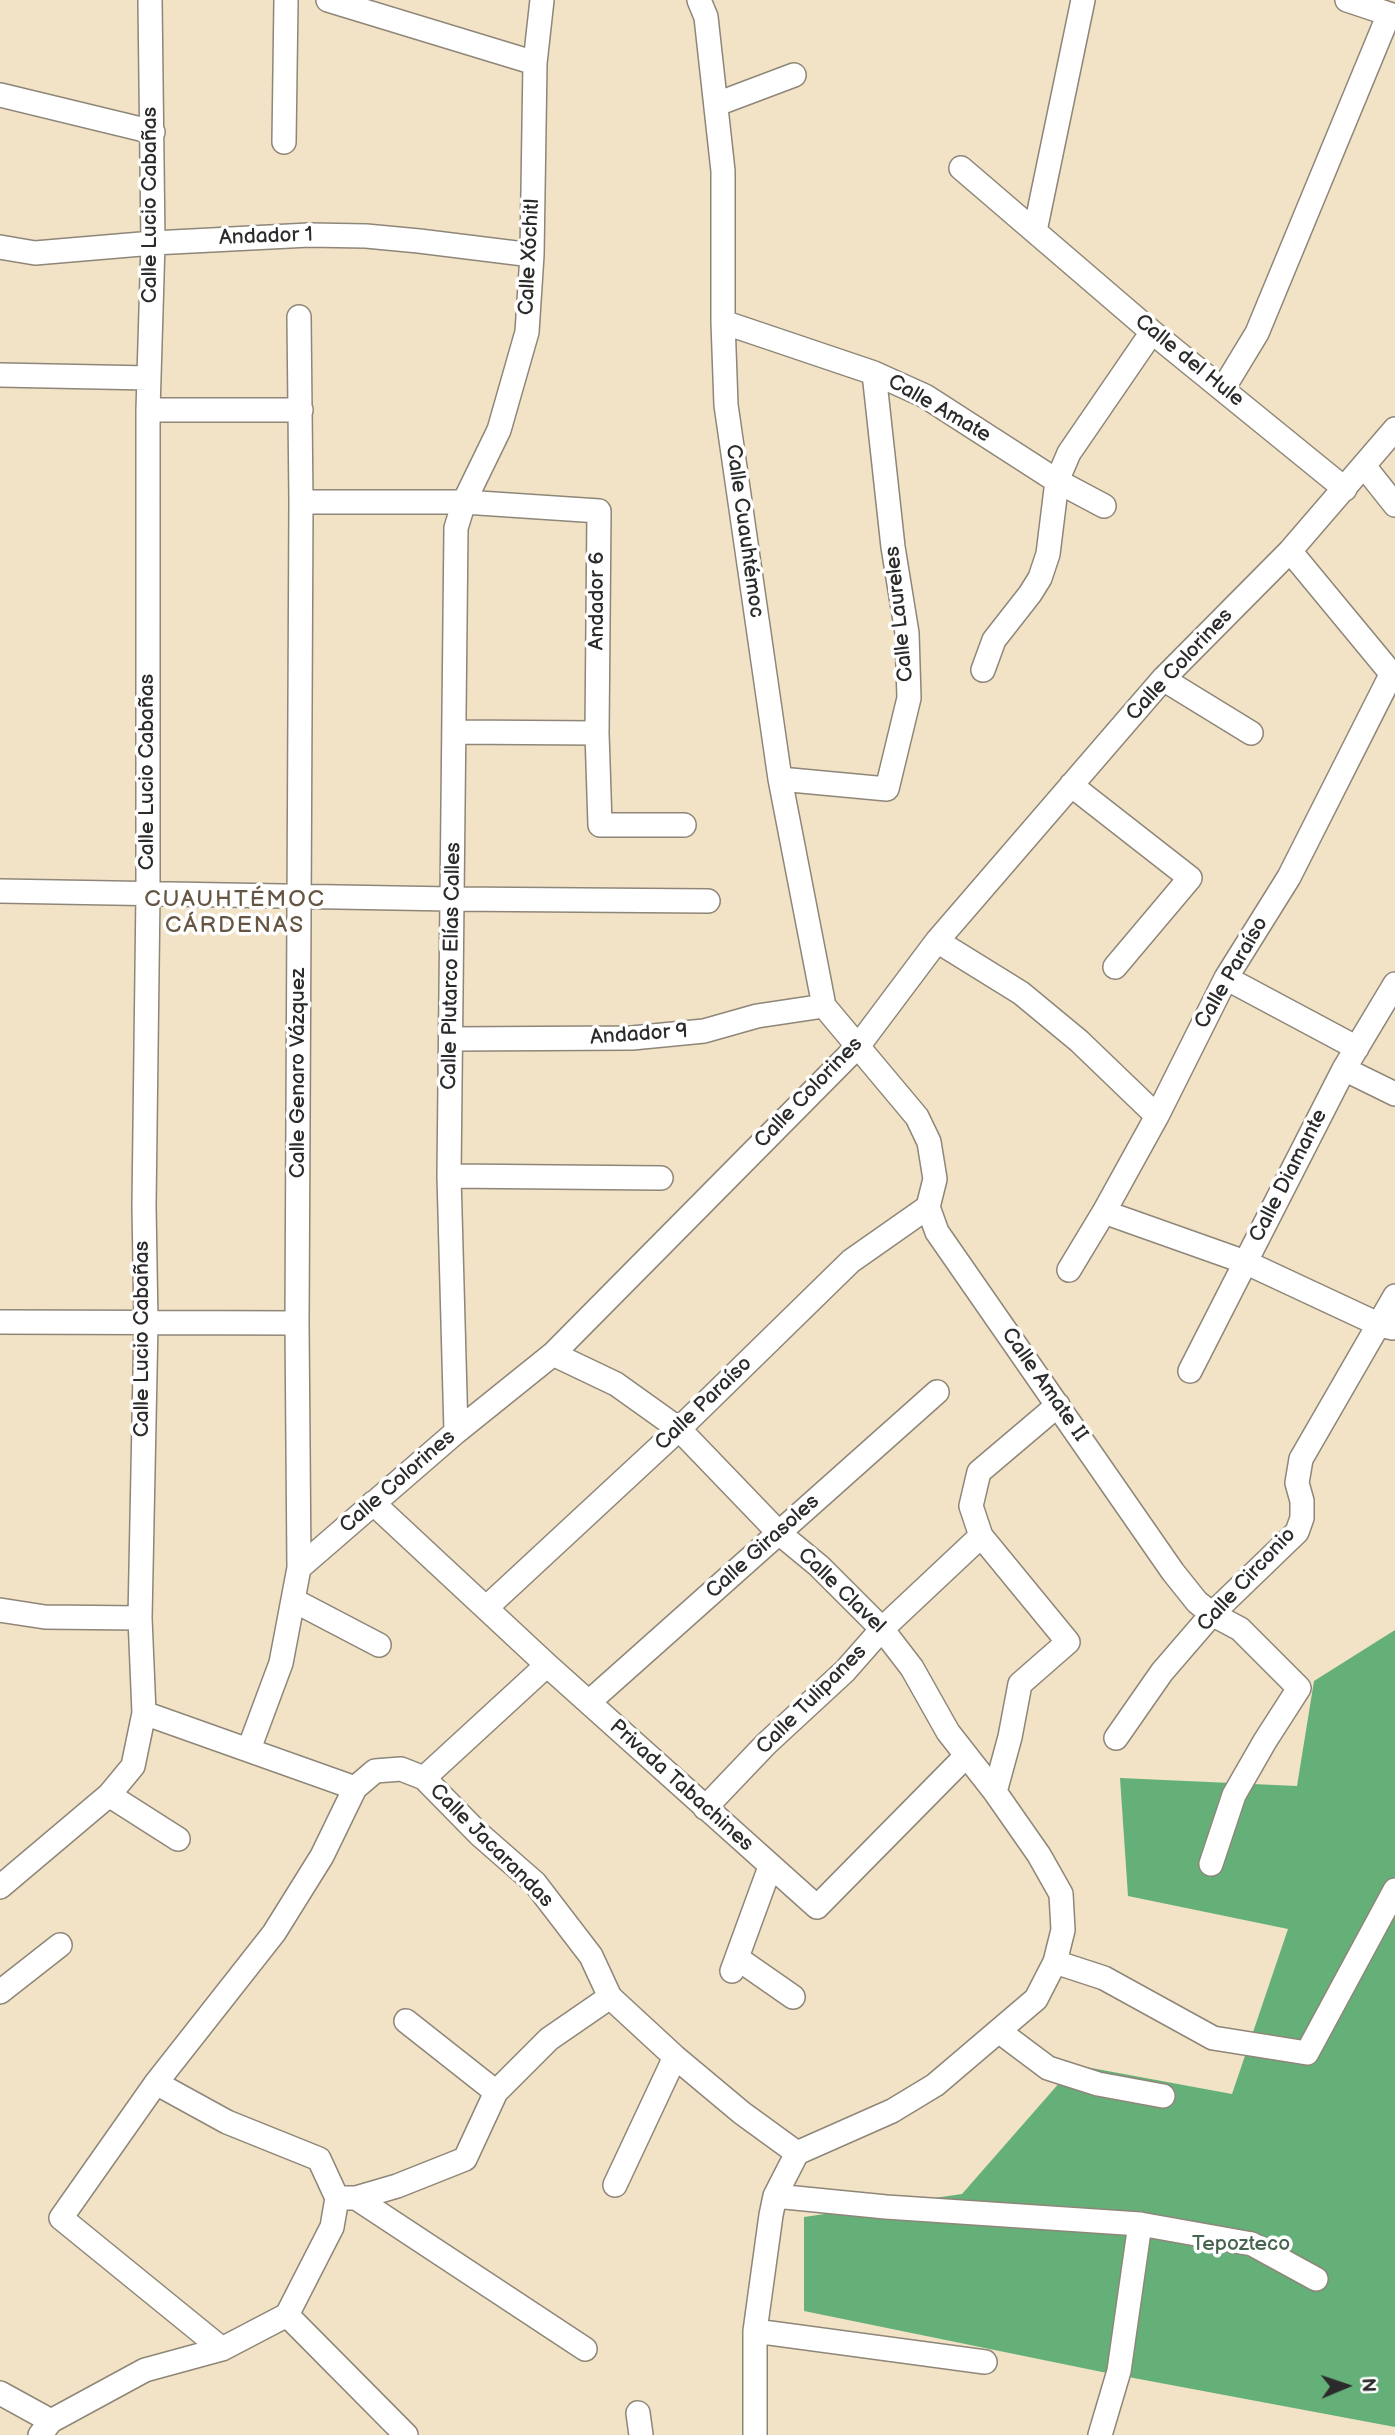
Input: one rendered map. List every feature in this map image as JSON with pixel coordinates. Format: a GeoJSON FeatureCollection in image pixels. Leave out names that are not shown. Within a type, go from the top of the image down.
{"type":"FeatureCollection","features":[{"type":"Feature","properties":{"kind":"street","name":"Calle Lucio Cabañas"},"geometry":{"type":"LineString","coordinates":[[0,1887],[109,1795],[133,1766],[144,1713],[139,1618],[146,1323],[144,1206],[148,893],[148,410],[153,243],[150,0]]}},
{"type":"Feature","properties":{"kind":"street"},"geometry":{"type":"LineString","coordinates":[[284,142],[286,0]]}},
{"type":"Feature","properties":{"kind":"street"},"geometry":{"type":"LineString","coordinates":[[328,0],[535,63]]}},
{"type":"Feature","properties":{"kind":"street","name":"Calle Xóchitl"},"geometry":{"type":"LineString","coordinates":[[464,502],[499,430],[527,332],[532,255],[535,63],[542,0]]}},
{"type":"Feature","properties":{"kind":"street","name":"Calle Cuauhtémoc"},"geometry":{"type":"LineString","coordinates":[[699,0],[706,17],[723,171],[726,405],[780,779],[824,1006]]}},
{"type":"Feature","properties":{"kind":"street"},"geometry":{"type":"LineString","coordinates":[[1035,231],[1083,0]]}},
{"type":"Feature","properties":{"kind":"street"},"geometry":{"type":"LineString","coordinates":[[1223,388],[1257,333],[1392,15],[1347,0]]}},
{"type":"Feature","properties":{"kind":"street"},"geometry":{"type":"LineString","coordinates":[[717,104],[794,75]]}},
{"type":"Feature","properties":{"kind":"street"},"geometry":{"type":"LineString","coordinates":[[0,95],[153,132]]}},
{"type":"Feature","properties":{"kind":"street","name":"Calle del Hule"},"geometry":{"type":"LineString","coordinates":[[961,168],[1152,332],[1345,489]]}},
{"type":"Feature","properties":{"kind":"street","name":"Andador 1"},"geometry":{"type":"LineString","coordinates":[[0,247],[35,253],[153,243],[309,235],[366,236],[532,255]]}},
{"type":"Feature","properties":{"kind":"street","name":"Calle Genaro Vázquez"},"geometry":{"type":"LineString","coordinates":[[299,317],[299,1568]]}},
{"type":"Feature","properties":{"kind":"street","name":"Calle Amate"},"geometry":{"type":"LineString","coordinates":[[723,322],[874,373],[925,396],[1057,481],[1104,506]]}},
{"type":"Feature","properties":{"kind":"street"},"geometry":{"type":"LineString","coordinates":[[983,670],[994,640],[1040,578],[1048,554],[1057,481],[1069,453],[1152,332]]}},
{"type":"Feature","properties":{"kind":"street","name":"Calle Laureles"},"geometry":{"type":"LineString","coordinates":[[780,779],[887,789],[909,698],[907,634],[892,547],[874,373]]}},
{"type":"Feature","properties":{"kind":"street"},"geometry":{"type":"LineString","coordinates":[[0,375],[149,378]]}},
{"type":"Feature","properties":{"kind":"street"},"geometry":{"type":"LineString","coordinates":[[148,410],[301,410]]}},
{"type":"Feature","properties":{"kind":"street","name":"Calle Colorines"},"geometry":{"type":"LineString","coordinates":[[299,1568],[456,1432],[553,1354],[859,1045],[937,941],[1163,679],[1290,551],[1395,429]]}},
{"type":"Feature","properties":{"kind":"street"},"geometry":{"type":"LineString","coordinates":[[1364,466],[1395,505]]}},
{"type":"Feature","properties":{"kind":"street"},"geometry":{"type":"LineString","coordinates":[[301,502],[464,502]]}},
{"type":"Feature","properties":{"kind":"street","name":"Calle Plutarco Elías Calles"},"geometry":{"type":"LineString","coordinates":[[456,1432],[449,1176],[451,899],[455,732],[454,559],[456,528],[464,502]]}},
{"type":"Feature","properties":{"kind":"street","name":"Andador 6"},"geometry":{"type":"LineString","coordinates":[[464,502],[599,511],[597,733],[600,825],[684,825]]}},
{"type":"Feature","properties":{"kind":"street"},"geometry":{"type":"LineString","coordinates":[[1290,551],[1393,676]]}},
{"type":"Feature","properties":{"kind":"street","name":"Calle Paraíso"},"geometry":{"type":"LineString","coordinates":[[1069,1270],[1157,1116],[1226,978],[1289,877],[1393,676]]}},
{"type":"Feature","properties":{"kind":"street"},"geometry":{"type":"LineString","coordinates":[[1163,679],[1251,733]]}},
{"type":"Feature","properties":{"kind":"street"},"geometry":{"type":"LineString","coordinates":[[455,732],[597,733]]}},
{"type":"Feature","properties":{"kind":"street"},"geometry":{"type":"LineString","coordinates":[[1071,785],[1190,878],[1115,967]]}},
{"type":"Feature","properties":{"kind":"street"},"geometry":{"type":"LineString","coordinates":[[0,891],[708,901]]}},
{"type":"Feature","properties":{"kind":"street"},"geometry":{"type":"LineString","coordinates":[[937,941],[1021,993],[1079,1041],[1157,1116]]}},
{"type":"Feature","properties":{"kind":"street"},"geometry":{"type":"LineString","coordinates":[[1226,978],[1357,1048]]}},
{"type":"Feature","properties":{"kind":"street","name":"Calle Diamante"},"geometry":{"type":"LineString","coordinates":[[1189,1371],[1344,1069],[1395,984]]}},
{"type":"Feature","properties":{"kind":"street"},"geometry":{"type":"LineString","coordinates":[[824,1006],[917,1117],[929,1142],[935,1179],[928,1208]]}},
{"type":"Feature","properties":{"kind":"street","name":"Andador 9"},"geometry":{"type":"LineString","coordinates":[[452,1040],[632,1038],[705,1031],[757,1016],[824,1006]]}},
{"type":"Feature","properties":{"kind":"street"},"geometry":{"type":"LineString","coordinates":[[1344,1069],[1395,1094]]}},
{"type":"Feature","properties":{"kind":"street"},"geometry":{"type":"LineString","coordinates":[[449,1176],[661,1178]]}},
{"type":"Feature","properties":{"kind":"street","name":"Calle Paraíso"},"geometry":{"type":"LineString","coordinates":[[486,1608],[679,1429],[851,1261],[928,1208]]}},
{"type":"Feature","properties":{"kind":"street","name":"Calle Amate II"},"geometry":{"type":"LineString","coordinates":[[928,1208],[937,1232],[1173,1572],[1197,1602],[1212,1615],[1240,1629],[1299,1688],[1234,1794],[1211,1864]]}},
{"type":"Feature","properties":{"kind":"street"},"geometry":{"type":"LineString","coordinates":[[1104,1212],[1245,1262],[1387,1327]]}},
{"type":"Feature","properties":{"kind":"street","name":"Calle Circonio"},"geometry":{"type":"LineString","coordinates":[[1116,1738],[1162,1672],[1212,1615],[1297,1532],[1302,1501],[1297,1483],[1301,1460],[1387,1327],[1395,1296]]}},
{"type":"Feature","properties":{"kind":"street"},"geometry":{"type":"LineString","coordinates":[[0,1322],[297,1324]]}},
{"type":"Feature","properties":{"kind":"street","name":"Calle Clavel"},"geometry":{"type":"LineString","coordinates":[[553,1354],[616,1384],[679,1429],[779,1533],[819,1566],[882,1629],[912,1668],[947,1732],[1039,1855],[1061,1895],[1063,1930],[1055,1962]]}},
{"type":"Feature","properties":{"kind":"street","name":"Calle Girasoles"},"geometry":{"type":"LineString","coordinates":[[589,1702],[937,1392]]}},
{"type":"Feature","properties":{"kind":"street"},"geometry":{"type":"LineString","coordinates":[[995,1793],[1010,1737],[1020,1684],[1068,1642],[981,1536],[971,1506],[979,1472],[1058,1405]]}},
{"type":"Feature","properties":{"kind":"street","name":"Privada Tabachines"},"geometry":{"type":"LineString","coordinates":[[373,1503],[547,1665],[817,1907],[965,1757]]}},
{"type":"Feature","properties":{"kind":"street","name":"Calle Tulipanes"},"geometry":{"type":"LineString","coordinates":[[705,1808],[766,1744],[845,1671],[882,1629],[981,1536]]}},
{"type":"Feature","properties":{"kind":"street"},"geometry":{"type":"LineString","coordinates":[[249,1749],[281,1663],[299,1568]]}},
{"type":"Feature","properties":{"kind":"street"},"geometry":{"type":"LineString","coordinates":[[293,1600],[379,1645]]}},
{"type":"Feature","properties":{"kind":"street"},"geometry":{"type":"LineString","coordinates":[[0,1610],[45,1617],[139,1618]]}},
{"type":"Feature","properties":{"kind":"street"},"geometry":{"type":"LineString","coordinates":[[424,1778],[547,1665]]}},
{"type":"Feature","properties":{"kind":"street"},"geometry":{"type":"LineString","coordinates":[[144,1713],[355,1788],[322,1856],[274,1933],[156,2082],[61,2218],[222,2349]]}},
{"type":"Feature","properties":{"kind":"street","name":"Calle Jacarandas"},"geometry":{"type":"LineString","coordinates":[[355,1788],[375,1771],[401,1769],[424,1778],[479,1834],[535,1883],[592,1956],[610,1997],[675,2057],[742,2113],[797,2153]]}},
{"type":"Feature","properties":{"kind":"street"},"geometry":{"type":"LineString","coordinates":[[109,1795],[178,1839]]}},
{"type":"Feature","properties":{"kind":"street"},"geometry":{"type":"LineString","coordinates":[[771,1867],[735,1965],[793,1997]]}},
{"type":"Feature","properties":{"kind":"street"},"geometry":{"type":"LineString","coordinates":[[755,2435],[755,2341],[775,2196],[797,2153],[892,2111],[935,2085],[1036,1999],[1055,1962],[1104,1978],[1213,2038],[1307,2053],[1395,1890]]}},
{"type":"Feature","properties":{"kind":"street"},"geometry":{"type":"LineString","coordinates":[[0,1992],[60,1945]]}},
{"type":"Feature","properties":{"kind":"street"},"geometry":{"type":"LineString","coordinates":[[346,2198],[397,2186],[465,2159],[496,2092],[549,2039],[610,1997]]}},
{"type":"Feature","properties":{"kind":"street"},"geometry":{"type":"LineString","coordinates":[[406,2021],[496,2092]]}},
{"type":"Feature","properties":{"kind":"street"},"geometry":{"type":"LineString","coordinates":[[1000,2032],[1048,2068],[1098,2084],[1163,2096]]}},
{"type":"Feature","properties":{"kind":"street"},"geometry":{"type":"LineString","coordinates":[[615,2185],[675,2057]]}},
{"type":"Feature","properties":{"kind":"street"},"geometry":{"type":"LineString","coordinates":[[156,2082],[227,2122],[319,2158],[346,2198],[585,2349]]}},
{"type":"Feature","properties":{"kind":"street"},"geometry":{"type":"LineString","coordinates":[[775,2196],[887,2207],[1140,2224],[1252,2244],[1316,2278]]}},
{"type":"Feature","properties":{"kind":"street"},"geometry":{"type":"LineString","coordinates":[[0,2393],[46,2428],[145,2370],[222,2349],[287,2315],[346,2198]]}},
{"type":"Feature","properties":{"kind":"street"},"geometry":{"type":"LineString","coordinates":[[1100,2435],[1119,2371],[1140,2224]]}},
{"type":"Feature","properties":{"kind":"street"},"geometry":{"type":"LineString","coordinates":[[287,2315],[407,2435]]}},
{"type":"Feature","properties":{"kind":"street"},"geometry":{"type":"LineString","coordinates":[[755,2341],[985,2362]]}},
{"type":"Feature","properties":{"kind":"green space","name":"Tepozteco"},"geometry":{"type":"Polygon","coordinates":[[[1395,1630],[1395,2427],[1107,2373],[804,2311],[804,2217],[962,2194],[1075,2065],[1232,2094],[1288,1929],[1128,1896],[1120,1778],[1297,1786],[1314,1681],[1395,1630]]]}},
{"type":"Feature","properties":{"kind":"district","name":"CUAUHTÉMOC CÁRDENAS"},"geometry":{"type":"Point","coordinates":[235,913]}}]}
